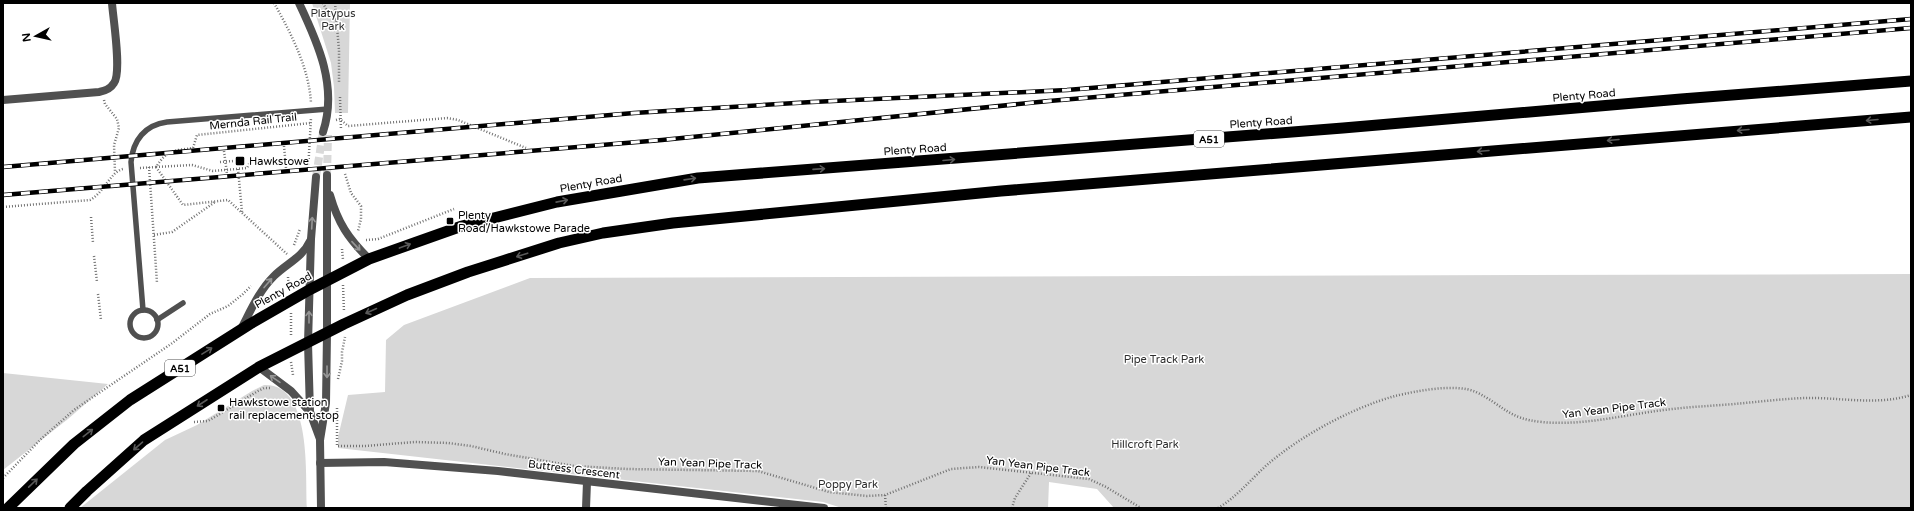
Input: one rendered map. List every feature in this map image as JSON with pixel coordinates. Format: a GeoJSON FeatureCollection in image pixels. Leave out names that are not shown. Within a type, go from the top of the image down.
{"type":"FeatureCollection","features":[{"type":"Feature","properties":{"kind":"highway","name":"Plenty Road"},"geometry":{"type":"LineString","coordinates":[[8,508],[74,444],[130,400],[241,329],[309,290],[368,259],[462,226],[556,202],[698,178],[1342,128],[1911,81]]}},
{"type":"Feature","properties":{"kind":"highway"},"geometry":{"type":"LineString","coordinates":[[70,508],[144,440],[259,367],[344,324],[407,295],[468,272],[559,243],[603,233],[673,223],[1001,190],[1911,117]]}},
{"type":"Feature","properties":{"kind":"street"},"geometry":{"type":"LineString","coordinates":[[3,100],[102,92],[112,86],[117,77],[112,3]]}},
{"type":"Feature","properties":{"kind":"street"},"geometry":{"type":"LineString","coordinates":[[299,3],[323,61],[327,83],[328,109],[325,132]]}},
{"type":"Feature","properties":{"kind":"street"},"geometry":{"type":"LineString","coordinates":[[321,508],[320,440],[326,403],[327,360],[327,175]]}},
{"type":"Feature","properties":{"kind":"street"},"geometry":{"type":"LineString","coordinates":[[312,177],[308,367],[310,412],[320,440]]}},
{"type":"Feature","properties":{"kind":"street"},"geometry":{"type":"LineString","coordinates":[[327,186],[334,210],[344,230],[368,259]]}},
{"type":"Feature","properties":{"kind":"street"},"geometry":{"type":"LineString","coordinates":[[241,329],[262,290],[275,276],[302,253],[311,239]]}},
{"type":"Feature","properties":{"kind":"street"},"geometry":{"type":"LineString","coordinates":[[259,367],[285,385],[310,412]]}},
{"type":"Feature","properties":{"kind":"street","name":"Buttress Crescent"},"geometry":{"type":"LineString","coordinates":[[320,463],[384,462],[498,471],[824,508]]}},
{"type":"Feature","properties":{"kind":"street"},"geometry":{"type":"LineString","coordinates":[[586,508],[587,482]]}},
{"type":"Feature","properties":{"kind":"lane"},"geometry":{"type":"LineString","coordinates":[[143,310],[131,169],[131,157],[135,144],[141,134],[157,124],[328,109]]}},
{"type":"Feature","properties":{"kind":"lane"},"geometry":{"type":"LineString","coordinates":[[157,320],[183,303]]}},
{"type":"Feature","properties":{"kind":"lane"},"geometry":{"type":"LineString","coordinates":[[143,310],[153,314],[157,320],[156,332],[150,337],[143,338],[136,335],[131,329],[130,321],[134,314],[143,310]]}},
{"type":"Feature","properties":{"kind":"path"},"geometry":{"type":"LineString","coordinates":[[274,3],[297,50],[306,74],[310,93],[311,110],[312,177]]}},
{"type":"Feature","properties":{"kind":"path"},"geometry":{"type":"LineString","coordinates":[[323,3],[330,15],[336,20]]}},
{"type":"Feature","properties":{"kind":"path"},"geometry":{"type":"LineString","coordinates":[[335,3],[339,50],[339,85]]}},
{"type":"Feature","properties":{"kind":"path"},"geometry":{"type":"LineString","coordinates":[[102,92],[105,104],[117,119],[119,128],[114,145],[116,172]]}},
{"type":"Feature","properties":{"kind":"path"},"geometry":{"type":"LineString","coordinates":[[339,92],[341,130]]}},
{"type":"Feature","properties":{"kind":"path","name":"Mernda Rail Trail"},"geometry":{"type":"LineString","coordinates":[[156,167],[164,156],[170,152],[193,148],[198,135],[340,119],[348,126],[447,118],[458,120],[526,148]]}},
{"type":"Feature","properties":{"kind":"path"},"geometry":{"type":"LineString","coordinates":[[284,146],[286,168]]}},
{"type":"Feature","properties":{"kind":"path"},"geometry":{"type":"LineString","coordinates":[[224,151],[227,170]]}},
{"type":"Feature","properties":{"kind":"path"},"geometry":{"type":"LineString","coordinates":[[3,207],[90,200],[100,194],[116,172],[122,169],[192,165],[212,171],[227,170],[247,168],[251,160]]}},
{"type":"Feature","properties":{"kind":"path"},"geometry":{"type":"LineString","coordinates":[[220,162],[234,161]]}},
{"type":"Feature","properties":{"kind":"path"},"geometry":{"type":"LineString","coordinates":[[226,162],[227,174]]}},
{"type":"Feature","properties":{"kind":"path"},"geometry":{"type":"LineString","coordinates":[[149,167],[157,283]]}},
{"type":"Feature","properties":{"kind":"path"},"geometry":{"type":"LineString","coordinates":[[156,167],[183,205],[228,200],[288,256]]}},
{"type":"Feature","properties":{"kind":"path"},"geometry":{"type":"LineString","coordinates":[[238,169],[242,213]]}},
{"type":"Feature","properties":{"kind":"path"},"geometry":{"type":"LineString","coordinates":[[345,174],[351,193],[361,206],[361,219],[357,235]]}},
{"type":"Feature","properties":{"kind":"path"},"geometry":{"type":"LineString","coordinates":[[154,235],[172,232],[215,201]]}},
{"type":"Feature","properties":{"kind":"path"},"geometry":{"type":"LineString","coordinates":[[362,238],[376,240],[454,209]]}},
{"type":"Feature","properties":{"kind":"path"},"geometry":{"type":"LineString","coordinates":[[91,217],[93,243]]}},
{"type":"Feature","properties":{"kind":"path"},"geometry":{"type":"LineString","coordinates":[[293,375],[288,256],[298,237],[302,224]]}},
{"type":"Feature","properties":{"kind":"path"},"geometry":{"type":"LineString","coordinates":[[337,384],[345,341],[342,249]]}},
{"type":"Feature","properties":{"kind":"path"},"geometry":{"type":"LineString","coordinates":[[94,256],[97,282]]}},
{"type":"Feature","properties":{"kind":"path"},"geometry":{"type":"LineString","coordinates":[[283,258],[288,256]]}},
{"type":"Feature","properties":{"kind":"path"},"geometry":{"type":"LineString","coordinates":[[3,478],[41,439],[74,410],[171,344],[210,314],[228,306],[244,294],[256,280]]}},
{"type":"Feature","properties":{"kind":"path"},"geometry":{"type":"LineString","coordinates":[[98,294],[101,320]]}},
{"type":"Feature","properties":{"kind":"path"},"geometry":{"type":"LineString","coordinates":[[327,360],[342,355]]}},
{"type":"Feature","properties":{"kind":"path"},"geometry":{"type":"LineString","coordinates":[[193,422],[208,422],[264,388],[272,388],[280,393],[293,375],[308,367]]}},
{"type":"Feature","properties":{"kind":"path","name":"Yan Yean Pipe Track"},"geometry":{"type":"LineString","coordinates":[[1218,508],[1267,465],[1288,449],[1352,411],[1398,396],[1436,389],[1466,388],[1476,392],[1510,414],[1525,420],[1564,422],[1590,421],[1664,410],[1789,400],[1889,400],[1911,395]]}},
{"type":"Feature","properties":{"kind":"path","name":"Yan Yean Pipe Track"},"geometry":{"type":"LineString","coordinates":[[337,407],[336,446],[448,442],[574,466],[627,469],[758,471],[828,492],[867,496],[885,495],[952,468],[979,467],[1089,479],[1106,487],[1141,508]]}},
{"type":"Feature","properties":{"kind":"path"},"geometry":{"type":"LineString","coordinates":[[1012,508],[1031,473]]}},
{"type":"Feature","properties":{"kind":"path"},"geometry":{"type":"LineString","coordinates":[[885,495],[886,508]]}},
{"type":"Feature","properties":{"kind":"green space","name":"Platypus Park"},"geometry":{"type":"Polygon","coordinates":[[[312,3],[350,3],[348,113],[335,113],[331,63],[312,3]]]}},
{"type":"Feature","properties":{"kind":"green space"},"geometry":{"type":"Polygon","coordinates":[[[1911,274],[1911,508],[1114,508],[1097,489],[1049,482],[1048,508],[842,508],[823,502],[338,448],[338,437],[348,395],[385,392],[386,340],[404,325],[530,278],[1911,274]]]}},
{"type":"Feature","properties":{"kind":"green space"},"geometry":{"type":"Polygon","coordinates":[[[3,373],[108,384],[68,419],[3,470],[3,373]]]}},
{"type":"Feature","properties":{"kind":"green space"},"geometry":{"type":"Polygon","coordinates":[[[264,385],[280,388],[291,399],[299,415],[305,455],[307,508],[80,508],[165,440],[197,425],[264,385]]]}},
{"type":"Feature","properties":{"kind":"tunnel"},"geometry":{"type":"LineString","coordinates":[[316,177],[323,132]]}},
{"type":"Feature","properties":{"kind":"tunnel"},"geometry":{"type":"LineString","coordinates":[[327,175],[328,135]]}},
{"type":"Feature","properties":{"kind":"railway"},"geometry":{"type":"LineString","coordinates":[[3,167],[634,113],[812,102],[1067,90],[1911,19]]}},
{"type":"Feature","properties":{"kind":"railway"},"geometry":{"type":"LineString","coordinates":[[3,195],[662,140],[1049,101],[1911,28]]}},
{"type":"Feature","properties":{"kind":"place","name":"Hawkstowe"},"geometry":{"type":"Point","coordinates":[240,161]}},
{"type":"Feature","properties":{"kind":"place","name":"Plenty Road/Hawkstowe Parade"},"geometry":{"type":"Point","coordinates":[450,221]}},
{"type":"Feature","properties":{"kind":"place","name":"Hawkstowe station rail replacement stop"},"geometry":{"type":"Point","coordinates":[221,408]}},
{"type":"Feature","properties":{"kind":"park label","name":"Pipe Track Park"},"geometry":{"type":"Point","coordinates":[1164,359]}},
{"type":"Feature","properties":{"kind":"park label","name":"Hillcroft Park"},"geometry":{"type":"Point","coordinates":[1145,444]}},
{"type":"Feature","properties":{"kind":"park label","name":"Poppy Park"},"geometry":{"type":"Point","coordinates":[848,484]}}]}
